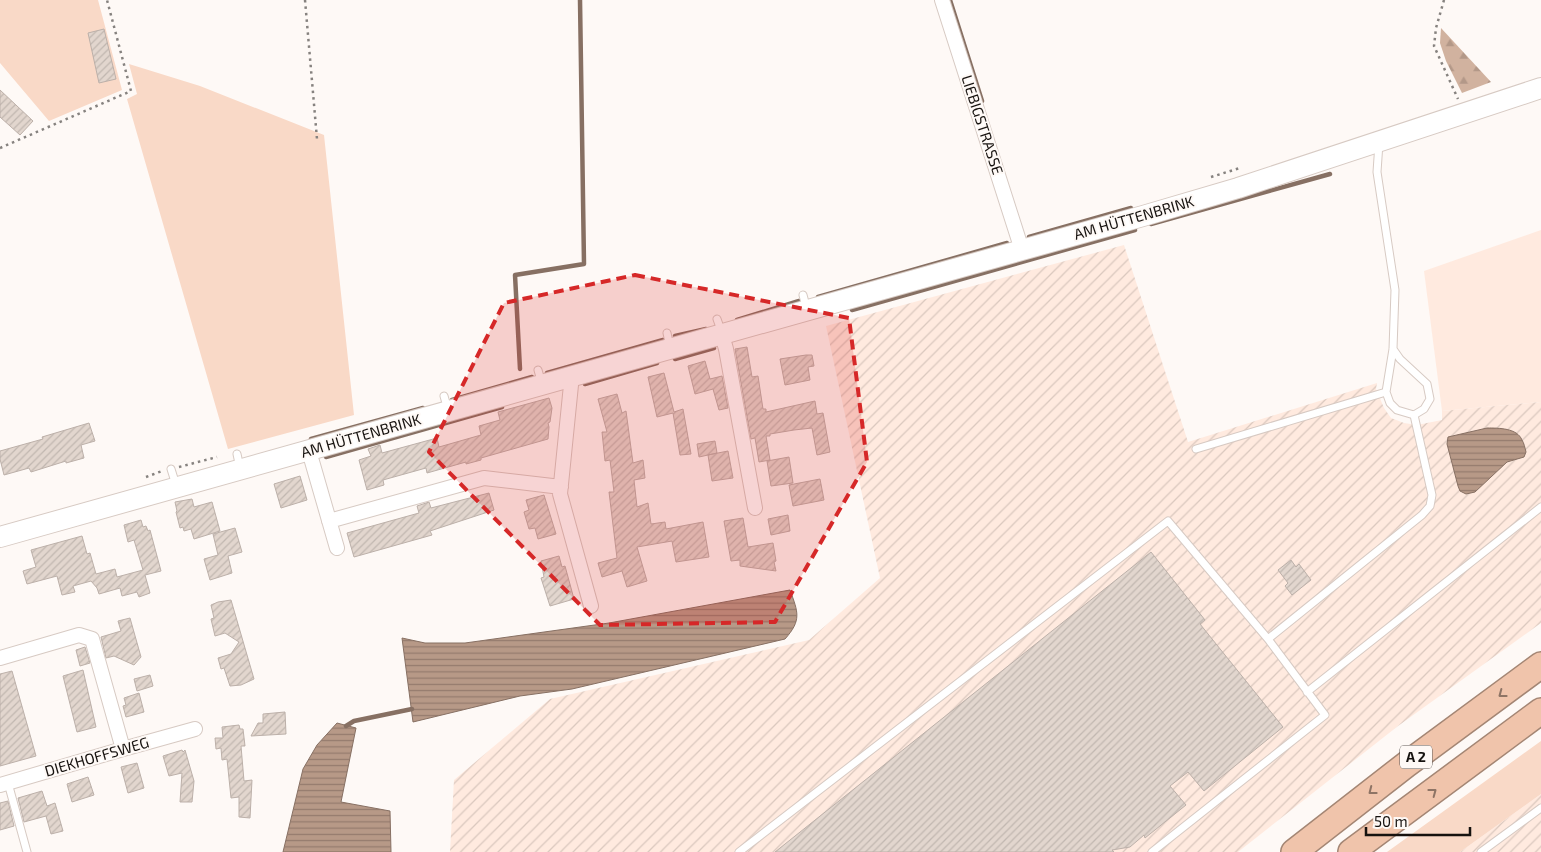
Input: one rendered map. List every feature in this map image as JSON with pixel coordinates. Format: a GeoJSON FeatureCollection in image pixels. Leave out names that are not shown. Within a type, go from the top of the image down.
{"type":"FeatureCollection","features":[{"type":"Feature","properties":{"kind":"highway","name":"A 2"},"geometry":{"type":"LineString","coordinates":[[1294,852],[1407,764],[1541,665]]}},
{"type":"Feature","properties":{"kind":"highway","name":"A 2"},"geometry":{"type":"LineString","coordinates":[[1351,852],[1541,711]]}},
{"type":"Feature","properties":{"kind":"street","name":"LIEBIGSTRASSE"},"geometry":{"type":"LineString","coordinates":[[942,0],[1022,250]]}},
{"type":"Feature","properties":{"kind":"street","name":"AM HÜTTENBRINK"},"geometry":{"type":"LineString","coordinates":[[0,537],[174,478],[239,462],[310,451],[446,404],[540,378],[568,378],[669,341],[805,303],[1022,250],[1238,188],[1541,88]]}},
{"type":"Feature","properties":{"kind":"street"},"geometry":{"type":"LineString","coordinates":[[720,327],[726,349],[755,508]]}},
{"type":"Feature","properties":{"kind":"street"},"geometry":{"type":"LineString","coordinates":[[568,378],[571,385],[560,494],[590,606]]}},
{"type":"Feature","properties":{"kind":"street"},"geometry":{"type":"LineString","coordinates":[[310,451],[336,548]]}},
{"type":"Feature","properties":{"kind":"street"},"geometry":{"type":"LineString","coordinates":[[329,521],[484,478],[561,487]]}},
{"type":"Feature","properties":{"kind":"street"},"geometry":{"type":"LineString","coordinates":[[0,658],[79,635],[92,639],[123,749]]}},
{"type":"Feature","properties":{"kind":"street","name":"DIEKHOFFSWEG"},"geometry":{"type":"LineString","coordinates":[[4,784],[194,729]]}},
{"type":"Feature","properties":{"kind":"lane"},"geometry":{"type":"LineString","coordinates":[[1379,141],[1378,172],[1395,290],[1393,350],[1386,392],[1390,404],[1397,410],[1414,415],[1424,409],[1430,399],[1427,384],[1393,350]]}},
{"type":"Feature","properties":{"kind":"lane"},"geometry":{"type":"LineString","coordinates":[[1196,449],[1386,392]]}},
{"type":"Feature","properties":{"kind":"lane"},"geometry":{"type":"LineString","coordinates":[[1268,639],[1422,515],[1430,506],[1432,495],[1414,415]]}},
{"type":"Feature","properties":{"kind":"lane"},"geometry":{"type":"LineString","coordinates":[[1307,692],[1541,506]]}},
{"type":"Feature","properties":{"kind":"lane"},"geometry":{"type":"LineString","coordinates":[[739,852],[1168,521],[1268,639],[1325,715],[1152,852]]}},
{"type":"Feature","properties":{"kind":"lane"},"geometry":{"type":"LineString","coordinates":[[4,784],[28,852]]}},
{"type":"Feature","properties":{"kind":"lane"},"geometry":{"type":"LineString","coordinates":[[1481,852],[1541,808]]}},
{"type":"Feature","properties":{"kind":"path"},"geometry":{"type":"LineString","coordinates":[[0,148],[131,91],[107,0]]}},
{"type":"Feature","properties":{"kind":"path"},"geometry":{"type":"LineString","coordinates":[[306,0],[317,139]]}},
{"type":"Feature","properties":{"kind":"path"},"geometry":{"type":"LineString","coordinates":[[1444,0],[1436,28],[1434,46],[1464,114]]}},
{"type":"Feature","properties":{"kind":"highlighted area"},"geometry":{"type":"Polygon","coordinates":[[[635,275],[849,318],[867,462],[775,622],[600,625],[429,452],[504,303],[635,275]]]}},
{"type":"Feature","properties":{"kind":"shaded area"},"geometry":{"type":"Polygon","coordinates":[[[0,0],[98,0],[122,90],[49,121],[0,63],[0,0]]]}},
{"type":"Feature","properties":{"kind":"shaded area"},"geometry":{"type":"Polygon","coordinates":[[[129,64],[200,86],[324,135],[354,415],[228,449],[127,99],[137,94],[129,64]]]}},
{"type":"Feature","properties":{"kind":"shaded area"},"geometry":{"type":"Polygon","coordinates":[[[1541,230],[1541,402],[1442,411],[1424,271],[1541,230]]]}},
{"type":"Feature","properties":{"kind":"shaded area"},"geometry":{"type":"Polygon","coordinates":[[[1124,245],[1188,442],[1377,383],[1376,389],[1384,408],[1391,418],[1417,425],[1442,420],[1442,411],[1541,402],[1541,623],[1398,726],[1238,852],[450,852],[454,780],[550,699],[809,640],[880,578],[826,326],[1124,245]]]}},
{"type":"Feature","properties":{"kind":"shaded area"},"geometry":{"type":"Polygon","coordinates":[[[1487,428],[1507,429],[1516,433],[1523,441],[1526,452],[1524,457],[1507,462],[1475,492],[1466,494],[1460,491],[1458,486],[1447,444],[1448,437],[1487,428]]]}},
{"type":"Feature","properties":{"kind":"shaded area"},"geometry":{"type":"Polygon","coordinates":[[[790,590],[797,616],[794,626],[785,639],[572,689],[520,696],[413,722],[402,638],[425,643],[465,643],[609,623],[790,590]]]}},
{"type":"Feature","properties":{"kind":"shaded area"},"geometry":{"type":"Polygon","coordinates":[[[337,723],[356,728],[341,802],[390,811],[391,852],[283,852],[303,769],[317,745],[337,723]]]}},
{"type":"Feature","properties":{"kind":"shaded area"},"geometry":{"type":"Polygon","coordinates":[[[1541,741],[1541,794],[1460,852],[1387,852],[1541,741]]]}},
{"type":"Feature","properties":{"kind":"shaded area"},"geometry":{"type":"Polygon","coordinates":[[[1541,794],[1541,852],[1460,852],[1541,794]]]}},
{"type":"Feature","properties":{"kind":"green space"},"geometry":{"type":"Polygon","coordinates":[[[1441,28],[1491,82],[1462,93],[1446,61],[1440,43],[1441,28]]]}},
{"type":"Feature","properties":{"kind":"building"},"geometry":{"type":"Polygon","coordinates":[[[104,29],[116,79],[99,83],[88,33],[104,29]]]}},
{"type":"Feature","properties":{"kind":"building"},"geometry":{"type":"Polygon","coordinates":[[[0,90],[33,121],[20,135],[0,117],[0,90]]]}},
{"type":"Feature","properties":{"kind":"building"},"geometry":{"type":"Polygon","coordinates":[[[747,347],[752,377],[758,376],[763,409],[766,409],[766,412],[815,401],[817,414],[823,413],[830,452],[817,455],[812,428],[794,430],[766,436],[770,460],[759,462],[755,438],[751,439],[735,349],[747,347]]]}},
{"type":"Feature","properties":{"kind":"building"},"geometry":{"type":"Polygon","coordinates":[[[812,355],[814,366],[808,367],[810,380],[785,385],[780,359],[812,355]]]}},
{"type":"Feature","properties":{"kind":"building"},"geometry":{"type":"Polygon","coordinates":[[[705,361],[710,379],[722,376],[728,408],[719,410],[713,389],[695,394],[688,366],[705,361]]]}},
{"type":"Feature","properties":{"kind":"building"},"geometry":{"type":"Polygon","coordinates":[[[664,373],[674,412],[683,409],[691,454],[680,455],[673,413],[657,417],[648,377],[664,373]]]}},
{"type":"Feature","properties":{"kind":"building"},"geometry":{"type":"Polygon","coordinates":[[[617,394],[622,413],[626,411],[633,463],[643,460],[645,478],[634,480],[637,507],[648,503],[651,524],[665,522],[666,529],[703,522],[709,557],[676,562],[672,541],[637,547],[647,581],[627,587],[622,571],[602,577],[598,563],[617,558],[609,492],[614,492],[610,460],[605,461],[602,432],[607,432],[598,399],[617,394]]]}},
{"type":"Feature","properties":{"kind":"building"},"geometry":{"type":"Polygon","coordinates":[[[549,398],[552,408],[550,422],[548,423],[548,439],[466,464],[466,462],[427,473],[426,468],[383,480],[384,485],[367,490],[359,460],[371,456],[368,449],[380,445],[382,453],[437,438],[439,447],[481,435],[479,426],[500,420],[498,412],[549,398]]]}},
{"type":"Feature","properties":{"kind":"building"},"geometry":{"type":"Polygon","coordinates":[[[89,423],[95,441],[81,445],[84,458],[66,463],[66,461],[31,472],[29,468],[4,475],[0,451],[89,423]]]}},
{"type":"Feature","properties":{"kind":"building"},"geometry":{"type":"Polygon","coordinates":[[[715,441],[717,453],[699,457],[697,444],[715,441]]]}},
{"type":"Feature","properties":{"kind":"building"},"geometry":{"type":"Polygon","coordinates":[[[728,451],[733,478],[712,481],[708,455],[728,451]]]}},
{"type":"Feature","properties":{"kind":"building"},"geometry":{"type":"Polygon","coordinates":[[[789,457],[793,483],[771,486],[767,461],[789,457]]]}},
{"type":"Feature","properties":{"kind":"building"},"geometry":{"type":"Polygon","coordinates":[[[300,476],[307,500],[281,508],[274,484],[300,476]]]}},
{"type":"Feature","properties":{"kind":"building"},"geometry":{"type":"Polygon","coordinates":[[[820,479],[824,500],[793,506],[789,485],[820,479]]]}},
{"type":"Feature","properties":{"kind":"building"},"geometry":{"type":"Polygon","coordinates":[[[489,493],[494,510],[430,531],[432,535],[354,557],[347,533],[419,513],[417,506],[429,502],[431,508],[489,493]]]}},
{"type":"Feature","properties":{"kind":"building"},"geometry":{"type":"Polygon","coordinates":[[[544,495],[556,534],[538,539],[535,528],[529,529],[524,512],[529,510],[526,500],[544,495]]]}},
{"type":"Feature","properties":{"kind":"building"},"geometry":{"type":"Polygon","coordinates":[[[192,499],[194,507],[212,502],[220,531],[194,539],[191,529],[184,531],[183,527],[180,528],[175,502],[192,499]]]}},
{"type":"Feature","properties":{"kind":"building"},"geometry":{"type":"Polygon","coordinates":[[[788,515],[790,531],[771,535],[768,519],[788,515]]]}},
{"type":"Feature","properties":{"kind":"building"},"geometry":{"type":"Polygon","coordinates":[[[743,518],[748,547],[773,543],[776,571],[740,566],[740,560],[731,561],[724,521],[743,518]]]}},
{"type":"Feature","properties":{"kind":"building"},"geometry":{"type":"Polygon","coordinates":[[[141,520],[143,527],[146,526],[148,531],[150,530],[161,571],[145,575],[150,593],[139,597],[137,592],[122,596],[120,588],[99,594],[91,581],[73,586],[75,592],[62,595],[57,576],[27,584],[23,571],[36,567],[31,550],[82,536],[87,554],[90,553],[96,574],[115,569],[117,577],[143,570],[134,540],[128,542],[124,525],[141,520]]]}},
{"type":"Feature","properties":{"kind":"building"},"geometry":{"type":"Polygon","coordinates":[[[235,528],[242,552],[228,556],[232,573],[210,580],[204,559],[218,555],[213,534],[235,528]]]}},
{"type":"Feature","properties":{"kind":"building"},"geometry":{"type":"Polygon","coordinates":[[[1151,552],[1205,620],[1200,624],[1283,727],[1204,791],[1188,772],[1170,786],[1186,805],[1145,838],[1144,835],[1130,847],[1112,850],[1114,852],[775,852],[1151,552]]]}},
{"type":"Feature","properties":{"kind":"building"},"geometry":{"type":"Polygon","coordinates":[[[559,556],[562,567],[565,566],[574,599],[550,606],[541,578],[544,577],[541,561],[559,556]]]}},
{"type":"Feature","properties":{"kind":"building"},"geometry":{"type":"Polygon","coordinates":[[[1291,560],[1296,567],[1299,564],[1311,580],[1292,595],[1285,586],[1288,583],[1278,570],[1291,560]]]}},
{"type":"Feature","properties":{"kind":"building"},"geometry":{"type":"Polygon","coordinates":[[[231,600],[254,679],[241,685],[230,686],[224,668],[221,669],[218,658],[231,654],[239,642],[225,633],[215,636],[211,619],[214,618],[211,605],[231,600]]]}},
{"type":"Feature","properties":{"kind":"building"},"geometry":{"type":"Polygon","coordinates":[[[130,618],[141,657],[134,665],[114,656],[106,658],[101,637],[121,631],[118,621],[130,618]]]}},
{"type":"Feature","properties":{"kind":"building"},"geometry":{"type":"Polygon","coordinates":[[[85,647],[90,663],[80,666],[76,650],[85,647]]]}},
{"type":"Feature","properties":{"kind":"building"},"geometry":{"type":"Polygon","coordinates":[[[83,670],[96,727],[77,732],[63,676],[83,670]]]}},
{"type":"Feature","properties":{"kind":"building"},"geometry":{"type":"Polygon","coordinates":[[[12,671],[36,756],[0,766],[0,674],[12,671]]]}},
{"type":"Feature","properties":{"kind":"building"},"geometry":{"type":"Polygon","coordinates":[[[150,675],[153,686],[137,691],[134,679],[150,675]]]}},
{"type":"Feature","properties":{"kind":"building"},"geometry":{"type":"Polygon","coordinates":[[[139,693],[144,712],[126,717],[123,706],[126,705],[124,698],[139,693]]]}},
{"type":"Feature","properties":{"kind":"building"},"geometry":{"type":"Polygon","coordinates":[[[285,712],[286,734],[251,736],[258,723],[263,723],[263,714],[285,712]]]}},
{"type":"Feature","properties":{"kind":"building"},"geometry":{"type":"Polygon","coordinates":[[[239,725],[240,729],[243,729],[245,746],[241,746],[244,781],[252,780],[250,818],[239,817],[239,797],[231,798],[227,759],[222,760],[221,748],[216,749],[215,738],[223,738],[222,727],[239,725]]]}},
{"type":"Feature","properties":{"kind":"building"},"geometry":{"type":"Polygon","coordinates":[[[182,750],[183,752],[185,750],[194,781],[192,802],[180,802],[182,773],[169,776],[163,756],[182,750]]]}},
{"type":"Feature","properties":{"kind":"building"},"geometry":{"type":"Polygon","coordinates":[[[137,763],[144,788],[128,793],[121,767],[137,763]]]}},
{"type":"Feature","properties":{"kind":"building"},"geometry":{"type":"Polygon","coordinates":[[[88,777],[94,795],[72,802],[67,784],[88,777]]]}},
{"type":"Feature","properties":{"kind":"building"},"geometry":{"type":"Polygon","coordinates":[[[42,791],[47,806],[55,803],[63,831],[51,834],[46,816],[24,822],[18,798],[42,791]]]}},
{"type":"Feature","properties":{"kind":"building"},"geometry":{"type":"Polygon","coordinates":[[[8,801],[14,826],[0,830],[0,803],[8,801]]]}},
{"type":"Feature","properties":{"kind":"waterway"},"geometry":{"type":"LineString","coordinates":[[520,369],[515,275],[584,264],[580,0]]}},
{"type":"Feature","properties":{"kind":"waterway"},"geometry":{"type":"LineString","coordinates":[[950,0],[982,101]]}},
{"type":"Feature","properties":{"kind":"waterway"},"geometry":{"type":"LineString","coordinates":[[1151,224],[1330,174]]}},
{"type":"Feature","properties":{"kind":"waterway"},"geometry":{"type":"LineString","coordinates":[[1029,237],[1131,208]]}},
{"type":"Feature","properties":{"kind":"waterway"},"geometry":{"type":"LineString","coordinates":[[852,310],[1135,230]]}},
{"type":"Feature","properties":{"kind":"waterway"},"geometry":{"type":"LineString","coordinates":[[818,297],[1007,243]]}},
{"type":"Feature","properties":{"kind":"waterway"},"geometry":{"type":"LineString","coordinates":[[737,320],[799,301]]}},
{"type":"Feature","properties":{"kind":"waterway"},"geometry":{"type":"LineString","coordinates":[[675,336],[706,329]]}},
{"type":"Feature","properties":{"kind":"waterway"},"geometry":{"type":"LineString","coordinates":[[547,373],[663,340]]}},
{"type":"Feature","properties":{"kind":"waterway"},"geometry":{"type":"LineString","coordinates":[[675,359],[714,348]]}},
{"type":"Feature","properties":{"kind":"waterway"},"geometry":{"type":"LineString","coordinates":[[585,384],[657,363]]}},
{"type":"Feature","properties":{"kind":"waterway"},"geometry":{"type":"LineString","coordinates":[[452,400],[532,377]]}},
{"type":"Feature","properties":{"kind":"waterway"},"geometry":{"type":"LineString","coordinates":[[326,457],[502,407]]}},
{"type":"Feature","properties":{"kind":"waterway"},"geometry":{"type":"LineString","coordinates":[[311,439],[423,408]]}},
{"type":"Feature","properties":{"kind":"waterway"},"geometry":{"type":"LineString","coordinates":[[346,726],[354,721],[412,709]]}}]}
